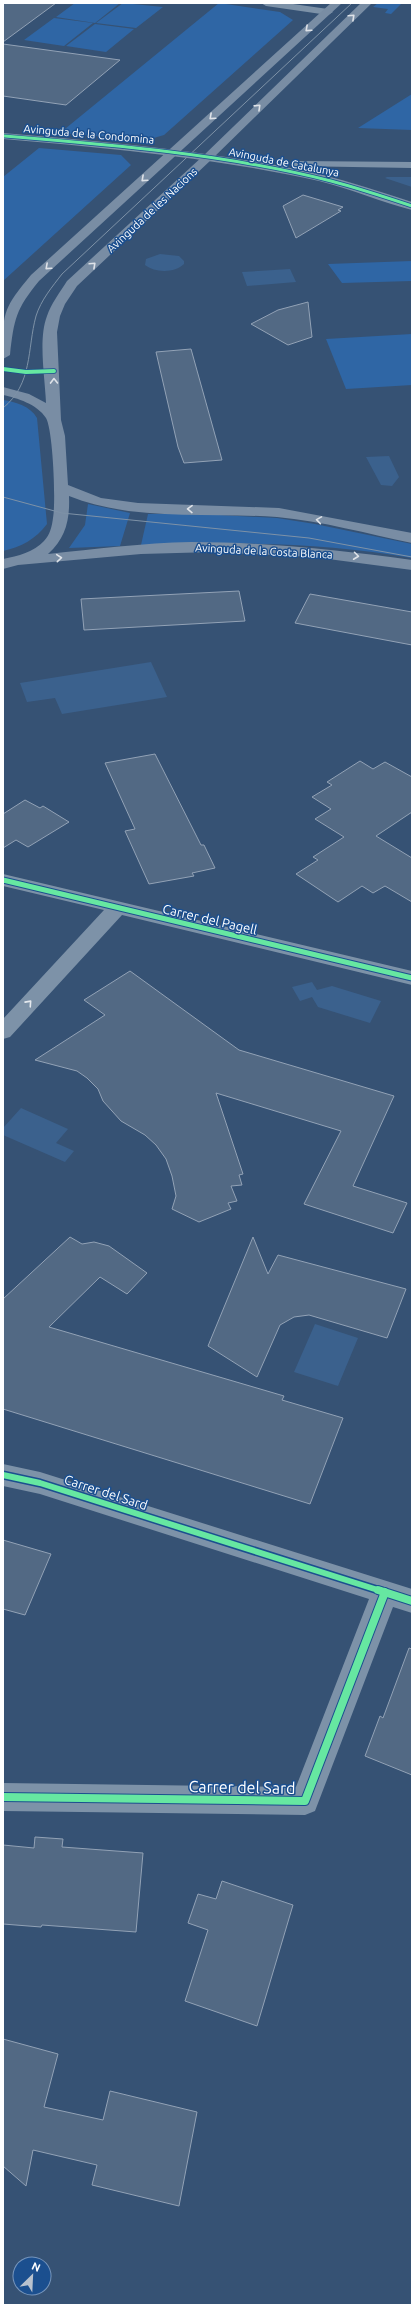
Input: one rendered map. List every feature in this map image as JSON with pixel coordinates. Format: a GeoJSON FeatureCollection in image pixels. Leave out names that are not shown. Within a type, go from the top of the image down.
{"type":"FeatureCollection","features":[{"type":"Feature","properties":{"kind":"main road"},"geometry":{"type":"LineString","coordinates":[[3,355],[8,324],[14,307],[30,284],[337,3]]}},
{"type":"Feature","properties":{"kind":"main road","name":"Avinguda de les Nacions"},"geometry":{"type":"LineString","coordinates":[[20,562],[40,552],[52,543],[60,531],[62,487],[54,420],[50,332],[53,316],[59,304],[72,284],[207,158],[224,139],[368,3]]}},
{"type":"Feature","properties":{"kind":"main road"},"geometry":{"type":"LineString","coordinates":[[3,391],[18,394],[40,405],[54,420]]}},
{"type":"Feature","properties":{"kind":"main road"},"geometry":{"type":"LineString","coordinates":[[62,487],[98,502],[138,508],[229,510],[279,514],[347,524],[412,538]]}},
{"type":"Feature","properties":{"kind":"main road","name":"Avinguda de la Costa Blanca"},"geometry":{"type":"LineString","coordinates":[[3,564],[127,551],[212,547],[281,550],[356,556],[412,565]]}},
{"type":"Feature","properties":{"kind":"street"},"geometry":{"type":"LineString","coordinates":[[266,3],[328,12]]}},
{"type":"Feature","properties":{"kind":"street","name":"Avinguda de la Condomina"},"geometry":{"type":"LineString","coordinates":[[3,136],[136,147],[172,153]]}},
{"type":"Feature","properties":{"kind":"street"},"geometry":{"type":"LineString","coordinates":[[224,139],[233,153],[267,164]]}},
{"type":"Feature","properties":{"kind":"street","name":"Avinguda de Catalunya"},"geometry":{"type":"LineString","coordinates":[[172,153],[312,176],[357,188],[410,206]]}},
{"type":"Feature","properties":{"kind":"street"},"geometry":{"type":"LineString","coordinates":[[221,160],[267,164],[412,165]]}},
{"type":"Feature","properties":{"kind":"street"},"geometry":{"type":"LineString","coordinates":[[357,188],[353,180],[356,174],[384,164]]}},
{"type":"Feature","properties":{"kind":"street","name":"Carrer del Pagell"},"geometry":{"type":"LineString","coordinates":[[3,880],[412,978]]}},
{"type":"Feature","properties":{"kind":"street"},"geometry":{"type":"LineString","coordinates":[[3,1032],[117,908]]}},
{"type":"Feature","properties":{"kind":"street","name":"Carrer del Sard"},"geometry":{"type":"LineString","coordinates":[[3,1475],[40,1483],[412,1600]]}},
{"type":"Feature","properties":{"kind":"street","name":"Carrer del Sard"},"geometry":{"type":"LineString","coordinates":[[3,1797],[305,1801],[386,1592]]}},
{"type":"Feature","properties":{"kind":"shaded area"},"geometry":{"type":"Polygon","coordinates":[[[75,3],[120,3],[95,23],[56,17],[75,3]]]}},
{"type":"Feature","properties":{"kind":"shaded area"},"geometry":{"type":"Polygon","coordinates":[[[123,3],[163,7],[136,28],[96,23],[123,3]]]}},
{"type":"Feature","properties":{"kind":"shaded area"},"geometry":{"type":"Polygon","coordinates":[[[219,3],[280,12],[293,20],[164,135],[147,140],[60,133],[219,3]]]}},
{"type":"Feature","properties":{"kind":"shaded area"},"geometry":{"type":"Polygon","coordinates":[[[378,3],[402,3],[391,14],[385,13],[388,9],[373,7],[378,3]]]}},
{"type":"Feature","properties":{"kind":"shaded area"},"geometry":{"type":"Polygon","coordinates":[[[54,18],[93,23],[64,46],[24,40],[54,18]]]}},
{"type":"Feature","properties":{"kind":"shaded area"},"geometry":{"type":"Polygon","coordinates":[[[95,24],[134,29],[106,52],[66,46],[95,24]]]}},
{"type":"Feature","properties":{"kind":"shaded area"},"geometry":{"type":"Polygon","coordinates":[[[412,94],[412,130],[358,128],[412,94]]]}},
{"type":"Feature","properties":{"kind":"shaded area"},"geometry":{"type":"Polygon","coordinates":[[[39,148],[121,155],[131,165],[3,281],[3,177],[39,148]]]}},
{"type":"Feature","properties":{"kind":"shaded area"},"geometry":{"type":"Polygon","coordinates":[[[412,177],[412,187],[385,178],[412,177]]]}},
{"type":"Feature","properties":{"kind":"shaded area"},"geometry":{"type":"Polygon","coordinates":[[[160,254],[179,256],[184,261],[184,264],[176,269],[165,271],[149,268],[145,265],[146,259],[160,254]]]}},
{"type":"Feature","properties":{"kind":"shaded area"},"geometry":{"type":"Polygon","coordinates":[[[412,261],[412,281],[342,283],[328,264],[412,261]]]}},
{"type":"Feature","properties":{"kind":"shaded area"},"geometry":{"type":"Polygon","coordinates":[[[290,269],[296,282],[247,286],[242,272],[290,269]]]}},
{"type":"Feature","properties":{"kind":"shaded area"},"geometry":{"type":"Polygon","coordinates":[[[412,334],[412,385],[346,389],[326,339],[412,334]]]}},
{"type":"Feature","properties":{"kind":"shaded area"},"geometry":{"type":"Polygon","coordinates":[[[3,400],[22,405],[31,410],[37,418],[47,524],[28,542],[3,551],[3,400]]]}},
{"type":"Feature","properties":{"kind":"shaded area"},"geometry":{"type":"Polygon","coordinates":[[[389,456],[399,477],[392,486],[381,485],[366,457],[389,456]]]}},
{"type":"Feature","properties":{"kind":"shaded area"},"geometry":{"type":"Polygon","coordinates":[[[88,504],[130,513],[120,546],[69,548],[85,525],[88,504]]]}},
{"type":"Feature","properties":{"kind":"shaded area"},"geometry":{"type":"Polygon","coordinates":[[[148,514],[201,514],[277,518],[315,524],[412,544],[412,558],[344,549],[277,544],[141,545],[148,514]]]}},
{"type":"Feature","properties":{"kind":"shaded area"},"geometry":{"type":"Polygon","coordinates":[[[151,662],[167,697],[62,714],[55,698],[27,702],[20,683],[151,662]]]}},
{"type":"Feature","properties":{"kind":"shaded area"},"geometry":{"type":"Polygon","coordinates":[[[312,982],[317,990],[332,986],[381,1001],[370,1023],[318,1007],[312,997],[300,1001],[292,987],[312,982]]]}},
{"type":"Feature","properties":{"kind":"shaded area"},"geometry":{"type":"Polygon","coordinates":[[[21,1108],[68,1129],[56,1143],[74,1151],[65,1162],[3,1135],[3,1128],[21,1108]]]}},
{"type":"Feature","properties":{"kind":"shaded area"},"geometry":{"type":"Polygon","coordinates":[[[315,1324],[358,1338],[338,1386],[294,1372],[315,1324]]]}},
{"type":"Feature","properties":{"kind":"building"},"geometry":{"type":"Polygon","coordinates":[[[3,3],[56,3],[3,42],[3,3]]]}},
{"type":"Feature","properties":{"kind":"building"},"geometry":{"type":"Polygon","coordinates":[[[3,44],[120,60],[66,105],[3,96],[3,44]]]}},
{"type":"Feature","properties":{"kind":"building"},"geometry":{"type":"Polygon","coordinates":[[[303,195],[343,207],[338,210],[341,211],[296,238],[283,206],[303,195]]]}},
{"type":"Feature","properties":{"kind":"building"},"geometry":{"type":"Polygon","coordinates":[[[308,302],[312,337],[288,345],[251,324],[278,310],[308,302]]]}},
{"type":"Feature","properties":{"kind":"building"},"geometry":{"type":"Polygon","coordinates":[[[191,349],[222,460],[184,463],[178,447],[156,352],[191,349]]]}},
{"type":"Feature","properties":{"kind":"building"},"geometry":{"type":"Polygon","coordinates":[[[239,591],[245,621],[84,630],[81,599],[239,591]]]}},
{"type":"Feature","properties":{"kind":"building"},"geometry":{"type":"Polygon","coordinates":[[[310,594],[412,612],[412,645],[295,623],[310,594]]]}},
{"type":"Feature","properties":{"kind":"building"},"geometry":{"type":"Polygon","coordinates":[[[155,754],[201,845],[204,845],[215,868],[192,873],[194,876],[149,884],[125,831],[135,829],[105,763],[155,754]]]}},
{"type":"Feature","properties":{"kind":"building"},"geometry":{"type":"Polygon","coordinates":[[[360,761],[373,769],[385,762],[412,777],[412,812],[376,836],[412,858],[412,902],[385,886],[373,893],[362,886],[338,902],[296,874],[318,860],[313,857],[344,837],[315,819],[331,809],[312,797],[332,785],[327,782],[360,761]]]}},
{"type":"Feature","properties":{"kind":"building"},"geometry":{"type":"Polygon","coordinates":[[[25,800],[40,808],[43,806],[69,822],[28,847],[16,840],[3,848],[3,814],[25,800]]]}},
{"type":"Feature","properties":{"kind":"building"},"geometry":{"type":"Polygon","coordinates":[[[130,971],[239,1050],[394,1096],[353,1186],[407,1203],[393,1233],[304,1204],[341,1131],[216,1093],[243,1174],[239,1175],[242,1185],[231,1186],[237,1201],[228,1203],[231,1209],[199,1222],[172,1209],[176,1196],[172,1176],[166,1159],[156,1145],[145,1135],[121,1121],[103,1101],[98,1089],[87,1078],[77,1071],[35,1060],[105,1015],[84,1000],[130,971]]]}},
{"type":"Feature","properties":{"kind":"building"},"geometry":{"type":"Polygon","coordinates":[[[70,1237],[82,1244],[94,1242],[109,1246],[147,1273],[127,1294],[100,1277],[49,1327],[284,1396],[282,1400],[343,1418],[310,1504],[3,1409],[3,1299],[70,1237]]]}},
{"type":"Feature","properties":{"kind":"building"},"geometry":{"type":"Polygon","coordinates":[[[253,1237],[268,1274],[278,1255],[406,1289],[387,1338],[309,1315],[294,1317],[280,1325],[257,1377],[208,1346],[253,1237]]]}},
{"type":"Feature","properties":{"kind":"building"},"geometry":{"type":"Polygon","coordinates":[[[3,1540],[51,1554],[25,1615],[3,1609],[3,1540]]]}},
{"type":"Feature","properties":{"kind":"building"},"geometry":{"type":"Polygon","coordinates":[[[409,1648],[412,1649],[412,1775],[365,1756],[380,1716],[383,1718],[409,1648]]]}},
{"type":"Feature","properties":{"kind":"building"},"geometry":{"type":"Polygon","coordinates":[[[35,1837],[63,1839],[62,1847],[143,1853],[136,1932],[42,1925],[41,1927],[3,1924],[3,1845],[34,1848],[35,1837]]]}},
{"type":"Feature","properties":{"kind":"building"},"geometry":{"type":"Polygon","coordinates":[[[222,1881],[293,1905],[257,2026],[185,2001],[208,1930],[188,1923],[198,1894],[216,1899],[222,1881]]]}},
{"type":"Feature","properties":{"kind":"building"},"geometry":{"type":"Polygon","coordinates":[[[3,2039],[58,2054],[44,2107],[103,2120],[110,2091],[197,2112],[179,2206],[92,2185],[97,2165],[33,2150],[26,2186],[3,2166],[3,2039]]]}},
{"type":"Feature","properties":{"kind":"tram line"},"geometry":{"type":"LineString","coordinates":[[3,408],[13,399],[20,388],[27,365],[33,328],[38,310],[47,294],[62,274],[352,3]]}},
{"type":"Feature","properties":{"kind":"tram line"},"geometry":{"type":"LineString","coordinates":[[3,497],[62,513],[309,538],[412,557]]}},
{"type":"Feature","properties":{"kind":"cycle path"},"geometry":{"type":"LineString","coordinates":[[3,136],[162,151],[241,163],[331,181],[412,206]]}},
{"type":"Feature","properties":{"kind":"cycle path"},"geometry":{"type":"LineString","coordinates":[[3,369],[26,372],[54,371]]}},
{"type":"Feature","properties":{"kind":"cycle path"},"geometry":{"type":"LineString","coordinates":[[3,880],[412,978]]}},
{"type":"Feature","properties":{"kind":"cycle path"},"geometry":{"type":"LineString","coordinates":[[3,1475],[40,1483],[412,1601]]}},
{"type":"Feature","properties":{"kind":"cycle path"},"geometry":{"type":"LineString","coordinates":[[3,1797],[305,1801],[385,1592]]}}]}
